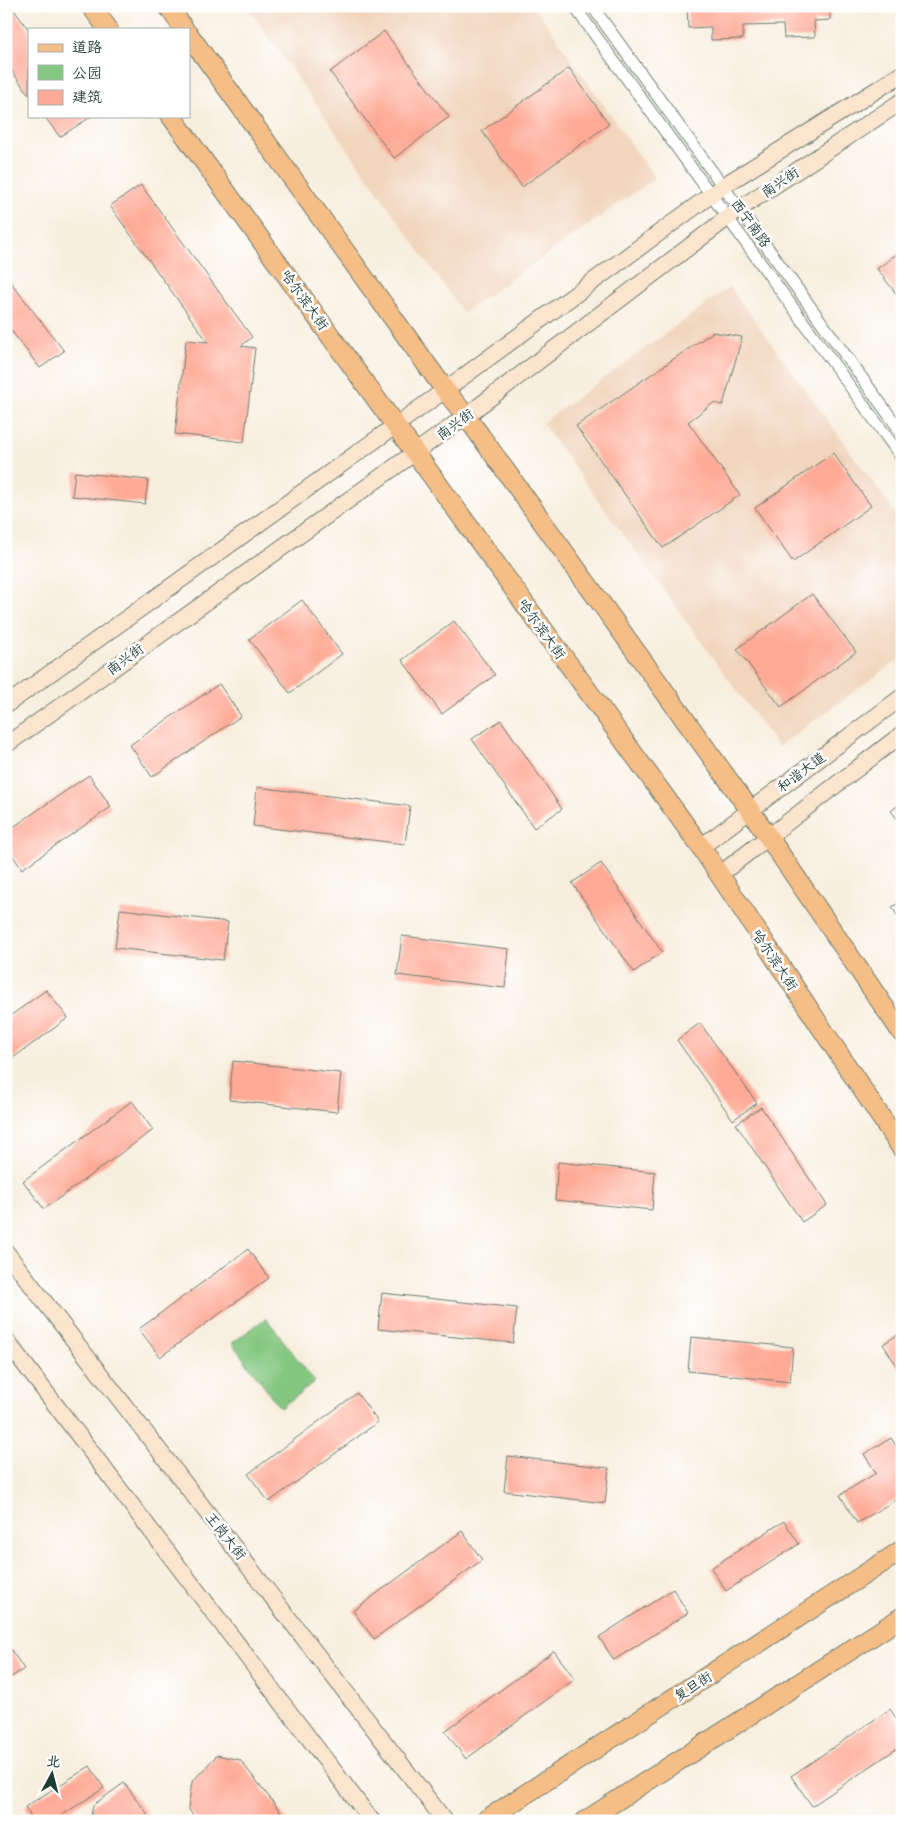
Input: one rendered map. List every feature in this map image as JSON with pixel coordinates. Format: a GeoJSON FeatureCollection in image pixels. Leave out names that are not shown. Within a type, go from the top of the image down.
{"type":"FeatureCollection","features":[{"type":"Feature","properties":{"kind":"main road"},"geometry":{"type":"LineString","coordinates":[[91,6],[107,28]]}},
{"type":"Feature","properties":{"kind":"main road"},"geometry":{"type":"LineString","coordinates":[[168,6],[183,28]]}},
{"type":"Feature","properties":{"kind":"main road"},"geometry":{"type":"LineString","coordinates":[[190,36],[750,810],[902,1033]]}},
{"type":"Feature","properties":{"kind":"main road","name":"哈尔滨大街"},"geometry":{"type":"LineString","coordinates":[[172,118],[701,847],[902,1149]]}},
{"type":"Feature","properties":{"kind":"main road","name":"复旦街"},"geometry":{"type":"LineString","coordinates":[[484,1821],[902,1550]]}},
{"type":"Feature","properties":{"kind":"main road"},"geometry":{"type":"LineString","coordinates":[[585,1821],[902,1617]]}},
{"type":"Feature","properties":{"kind":"street","name":"西宁南路"},"geometry":{"type":"LineString","coordinates":[[574,6],[902,433]]}},
{"type":"Feature","properties":{"kind":"street","name":"西宁南路"},"geometry":{"type":"LineString","coordinates":[[592,6],[717,190]]}},
{"type":"Feature","properties":{"kind":"street","name":"南兴街"},"geometry":{"type":"LineString","coordinates":[[6,705],[445,390],[717,190],[902,74]]}},
{"type":"Feature","properties":{"kind":"street","name":"南兴街"},"geometry":{"type":"LineString","coordinates":[[6,745],[466,416],[734,213],[902,101]]}},
{"type":"Feature","properties":{"kind":"street","name":"西宁南路"},"geometry":{"type":"LineString","coordinates":[[734,213],[902,458]]}},
{"type":"Feature","properties":{"kind":"street","name":"和谐大道"},"geometry":{"type":"LineString","coordinates":[[701,847],[902,697]]}},
{"type":"Feature","properties":{"kind":"street"},"geometry":{"type":"LineString","coordinates":[[718,875],[902,734]]}},
{"type":"Feature","properties":{"kind":"street","name":"王岗大街"},"geometry":{"type":"LineString","coordinates":[[6,1252],[445,1821]]}},
{"type":"Feature","properties":{"kind":"street"},"geometry":{"type":"LineString","coordinates":[[6,1340],[372,1821]]}},
{"type":"Feature","properties":{"kind":"shaded area"},"geometry":{"type":"Polygon","coordinates":[[[247,6],[534,6],[655,178],[463,313],[247,6]]]}},
{"type":"Feature","properties":{"kind":"shaded area"},"geometry":{"type":"Polygon","coordinates":[[[730,287],[902,522],[902,657],[778,747],[542,423],[730,287]]]}},
{"type":"Feature","properties":{"kind":"green space"},"geometry":{"type":"Polygon","coordinates":[[[266,1318],[315,1382],[280,1408],[232,1343],[266,1318]]]}},
{"type":"Feature","properties":{"kind":"building"},"geometry":{"type":"Polygon","coordinates":[[[6,6],[11,6],[28,29],[28,94],[6,63],[6,6]]]}},
{"type":"Feature","properties":{"kind":"building"},"geometry":{"type":"Polygon","coordinates":[[[687,6],[830,6],[830,20],[814,21],[815,37],[784,38],[783,25],[743,26],[743,39],[711,40],[711,27],[688,28],[687,6]]]}},
{"type":"Feature","properties":{"kind":"building"},"geometry":{"type":"Polygon","coordinates":[[[384,31],[449,117],[394,158],[330,72],[384,31]]]}},
{"type":"Feature","properties":{"kind":"building"},"geometry":{"type":"Polygon","coordinates":[[[569,68],[609,124],[522,187],[482,131],[569,68]]]}},
{"type":"Feature","properties":{"kind":"building"},"geometry":{"type":"Polygon","coordinates":[[[46,118],[89,118],[60,137],[46,118]]]}},
{"type":"Feature","properties":{"kind":"building"},"geometry":{"type":"Polygon","coordinates":[[[141,185],[252,337],[241,346],[255,348],[244,442],[175,434],[186,340],[208,342],[110,206],[141,185]]]}},
{"type":"Feature","properties":{"kind":"building"},"geometry":{"type":"Polygon","coordinates":[[[902,250],[902,301],[877,269],[902,250]]]}},
{"type":"Feature","properties":{"kind":"building"},"geometry":{"type":"Polygon","coordinates":[[[6,276],[64,351],[40,368],[6,324],[6,276]]]}},
{"type":"Feature","properties":{"kind":"building"},"geometry":{"type":"Polygon","coordinates":[[[713,332],[742,337],[723,405],[713,403],[688,422],[740,495],[663,548],[576,426],[713,332]]]}},
{"type":"Feature","properties":{"kind":"building"},"geometry":{"type":"Polygon","coordinates":[[[833,453],[871,506],[793,562],[755,508],[833,453]]]}},
{"type":"Feature","properties":{"kind":"building"},"geometry":{"type":"Polygon","coordinates":[[[75,472],[148,480],[145,504],[72,496],[75,472]]]}},
{"type":"Feature","properties":{"kind":"building"},"geometry":{"type":"Polygon","coordinates":[[[812,594],[856,652],[781,707],[737,649],[812,594]]]}},
{"type":"Feature","properties":{"kind":"building"},"geometry":{"type":"Polygon","coordinates":[[[302,600],[342,654],[290,693],[249,639],[302,600]]]}},
{"type":"Feature","properties":{"kind":"building"},"geometry":{"type":"Polygon","coordinates":[[[454,621],[495,675],[442,714],[402,660],[454,621]]]}},
{"type":"Feature","properties":{"kind":"building"},"geometry":{"type":"Polygon","coordinates":[[[219,684],[241,716],[152,777],[130,745],[219,684]]]}},
{"type":"Feature","properties":{"kind":"building"},"geometry":{"type":"Polygon","coordinates":[[[501,720],[562,809],[534,828],[472,739],[501,720]]]}},
{"type":"Feature","properties":{"kind":"building"},"geometry":{"type":"Polygon","coordinates":[[[89,775],[111,807],[22,869],[6,846],[6,832],[89,775]]]}},
{"type":"Feature","properties":{"kind":"building"},"geometry":{"type":"Polygon","coordinates":[[[257,787],[410,806],[405,844],[253,826],[257,787]]]}},
{"type":"Feature","properties":{"kind":"building"},"geometry":{"type":"Polygon","coordinates":[[[902,802],[902,825],[891,811],[902,802]]]}},
{"type":"Feature","properties":{"kind":"building"},"geometry":{"type":"Polygon","coordinates":[[[601,863],[662,952],[634,972],[572,883],[601,863]]]}},
{"type":"Feature","properties":{"kind":"building"},"geometry":{"type":"Polygon","coordinates":[[[902,901],[902,924],[892,907],[902,901]]]}},
{"type":"Feature","properties":{"kind":"building"},"geometry":{"type":"Polygon","coordinates":[[[120,909],[228,922],[223,960],[115,948],[120,909]]]}},
{"type":"Feature","properties":{"kind":"building"},"geometry":{"type":"Polygon","coordinates":[[[402,936],[509,949],[505,988],[397,975],[402,936]]]}},
{"type":"Feature","properties":{"kind":"building"},"geometry":{"type":"Polygon","coordinates":[[[46,990],[68,1018],[6,1063],[6,1019],[46,990]]]}},
{"type":"Feature","properties":{"kind":"building"},"geometry":{"type":"Polygon","coordinates":[[[700,1023],[757,1103],[733,1120],[677,1040],[700,1023]]]}},
{"type":"Feature","properties":{"kind":"building"},"geometry":{"type":"Polygon","coordinates":[[[233,1061],[341,1073],[337,1112],[229,1100],[233,1061]]]}},
{"type":"Feature","properties":{"kind":"building"},"geometry":{"type":"Polygon","coordinates":[[[132,1101],[153,1130],[44,1209],[23,1181],[132,1101]]]}},
{"type":"Feature","properties":{"kind":"building"},"geometry":{"type":"Polygon","coordinates":[[[761,1107],[827,1205],[802,1222],[736,1124],[761,1107]]]}},
{"type":"Feature","properties":{"kind":"building"},"geometry":{"type":"Polygon","coordinates":[[[558,1162],[655,1172],[652,1210],[555,1200],[558,1162]]]}},
{"type":"Feature","properties":{"kind":"building"},"geometry":{"type":"Polygon","coordinates":[[[248,1249],[269,1278],[160,1357],[139,1329],[248,1249]]]}},
{"type":"Feature","properties":{"kind":"building"},"geometry":{"type":"Polygon","coordinates":[[[382,1293],[517,1308],[513,1343],[378,1329],[382,1293]]]}},
{"type":"Feature","properties":{"kind":"building"},"geometry":{"type":"Polygon","coordinates":[[[902,1332],[902,1370],[900,1371],[883,1344],[902,1332]]]}},
{"type":"Feature","properties":{"kind":"building"},"geometry":{"type":"Polygon","coordinates":[[[691,1337],[793,1347],[790,1382],[688,1371],[691,1337]]]}},
{"type":"Feature","properties":{"kind":"building"},"geometry":{"type":"Polygon","coordinates":[[[357,1393],[378,1422],[269,1502],[248,1474],[357,1393]]]}},
{"type":"Feature","properties":{"kind":"building"},"geometry":{"type":"Polygon","coordinates":[[[891,1438],[902,1455],[902,1496],[857,1523],[840,1495],[876,1473],[864,1454],[891,1438]]]}},
{"type":"Feature","properties":{"kind":"building"},"geometry":{"type":"Polygon","coordinates":[[[508,1456],[609,1468],[605,1503],[504,1491],[508,1456]]]}},
{"type":"Feature","properties":{"kind":"building"},"geometry":{"type":"Polygon","coordinates":[[[784,1521],[799,1544],[726,1591],[711,1568],[784,1521]]]}},
{"type":"Feature","properties":{"kind":"building"},"geometry":{"type":"Polygon","coordinates":[[[462,1531],[482,1560],[374,1639],[353,1611],[462,1531]]]}},
{"type":"Feature","properties":{"kind":"building"},"geometry":{"type":"Polygon","coordinates":[[[673,1589],[688,1613],[614,1660],[599,1637],[673,1589]]]}},
{"type":"Feature","properties":{"kind":"building"},"geometry":{"type":"Polygon","coordinates":[[[9,1647],[24,1669],[6,1680],[6,1649],[9,1647]]]}},
{"type":"Feature","properties":{"kind":"building"},"geometry":{"type":"Polygon","coordinates":[[[554,1651],[575,1679],[466,1759],[445,1731],[554,1651]]]}},
{"type":"Feature","properties":{"kind":"building"},"geometry":{"type":"Polygon","coordinates":[[[890,1709],[902,1727],[902,1745],[812,1806],[791,1776],[890,1709]]]}},
{"type":"Feature","properties":{"kind":"building"},"geometry":{"type":"Polygon","coordinates":[[[217,1755],[240,1760],[288,1821],[197,1821],[188,1808],[192,1782],[217,1755]]]}},
{"type":"Feature","properties":{"kind":"building"},"geometry":{"type":"Polygon","coordinates":[[[90,1766],[104,1788],[53,1821],[34,1821],[25,1807],[90,1766]]]}},
{"type":"Feature","properties":{"kind":"building"},"geometry":{"type":"Polygon","coordinates":[[[124,1783],[147,1813],[146,1821],[90,1821],[93,1805],[124,1783]]]}}]}
